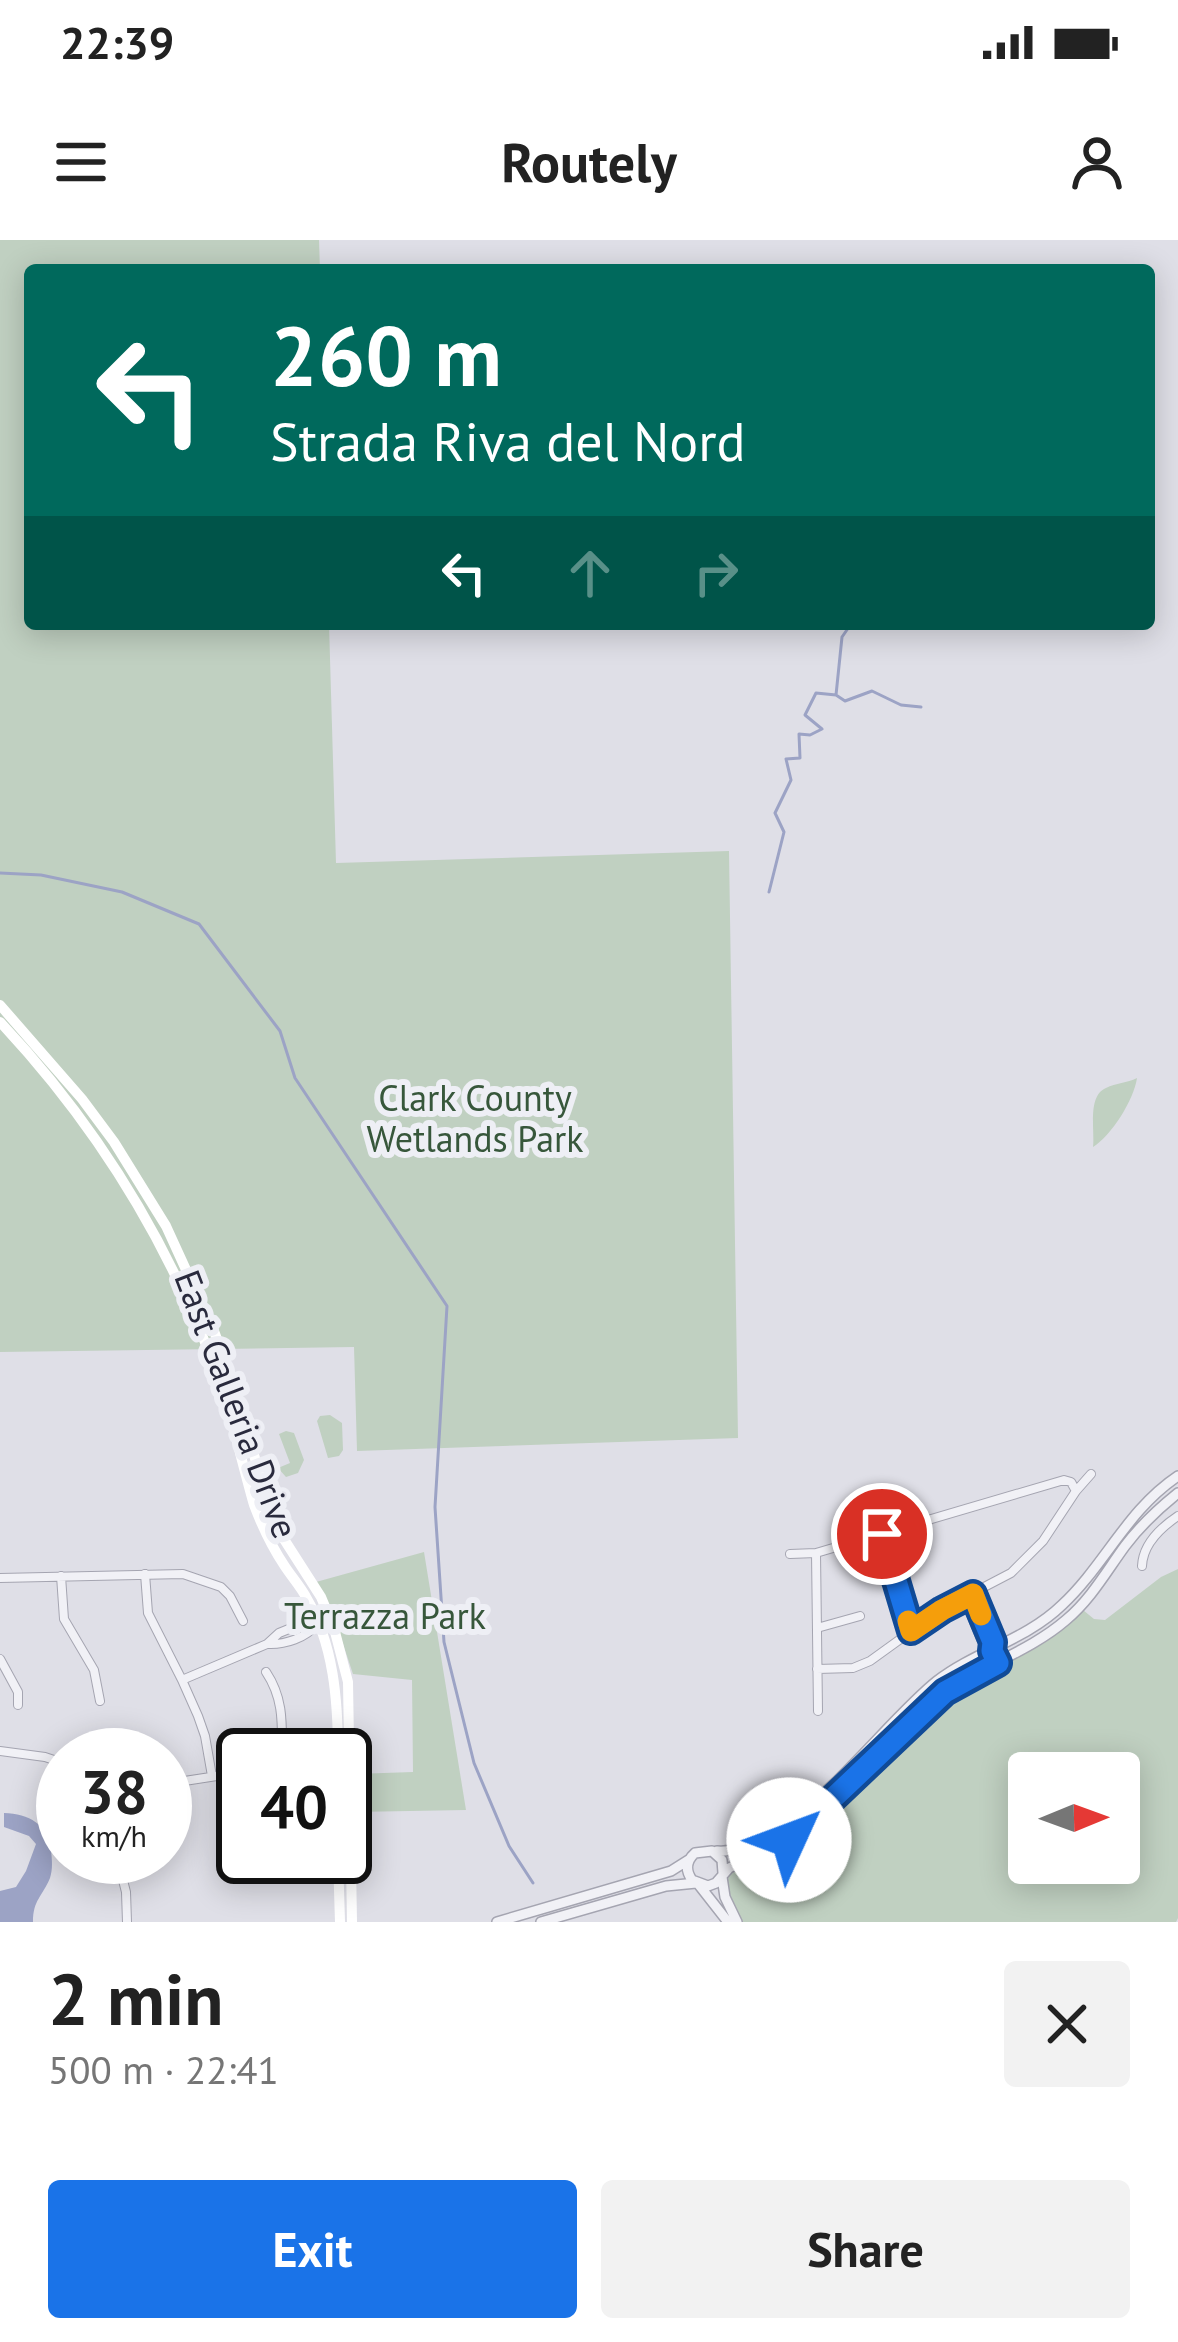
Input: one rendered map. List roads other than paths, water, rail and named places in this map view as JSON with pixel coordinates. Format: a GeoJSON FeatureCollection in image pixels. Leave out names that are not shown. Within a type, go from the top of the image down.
{"type":"FeatureCollection","features":[{"type":"Feature","properties":{"kind":"main road","name":"East Galleria Drive"},"geometry":{"type":"LineString","coordinates":[[0,1005],[82,1099],[124,1170],[177,1277],[250,1469],[262,1527],[285,1568],[324,1620],[344,1728]]}},
{"type":"Feature","properties":{"kind":"main road","name":"East Galleria Drive"},"geometry":{"type":"LineString","coordinates":[[0,1022],[124,1170]]}},
{"type":"Feature","properties":{"kind":"main road","name":"East Galleria Drive"},"geometry":{"type":"LineString","coordinates":[[340,1728],[342,1700]]}},
{"type":"Feature","properties":{"kind":"main road"},"geometry":{"type":"LineString","coordinates":[[339,1884],[340,1922]]}},
{"type":"Feature","properties":{"kind":"main road","name":"East Galleria Drive"},"geometry":{"type":"LineString","coordinates":[[350,1884],[352,1922]]}},
{"type":"Feature","properties":{"kind":"street"},"geometry":{"type":"LineString","coordinates":[[817,1669],[853,1668],[870,1661],[911,1631],[1011,1573],[1043,1540],[1090,1474]]}},
{"type":"Feature","properties":{"kind":"street"},"geometry":{"type":"LineString","coordinates":[[496,1922],[671,1871],[699,1851],[742,1850],[781,1828],[937,1682],[1060,1608],[1129,1520],[1178,1476]]}},
{"type":"Feature","properties":{"kind":"street"},"geometry":{"type":"LineString","coordinates":[[790,1554],[816,1553],[1064,1480],[1076,1491]]}},
{"type":"Feature","properties":{"kind":"street"},"geometry":{"type":"LineString","coordinates":[[541,1922],[666,1886],[712,1886],[723,1875],[789,1840],[945,1692],[1045,1637],[1068,1618],[1090,1597],[1141,1526],[1178,1493]]}},
{"type":"Feature","properties":{"kind":"street"},"geometry":{"type":"LineString","coordinates":[[1142,1566],[1148,1544],[1178,1516]]}},
{"type":"Feature","properties":{"kind":"street"},"geometry":{"type":"LineString","coordinates":[[882,1534],[911,1631]]}},
{"type":"Feature","properties":{"kind":"street"},"geometry":{"type":"LineString","coordinates":[[816,1553],[818,1711]]}},
{"type":"Feature","properties":{"kind":"street"},"geometry":{"type":"LineString","coordinates":[[145,1574],[148,1613],[205,1736],[212,1777]]}},
{"type":"Feature","properties":{"kind":"street"},"geometry":{"type":"LineString","coordinates":[[0,1578],[183,1574],[209,1581],[230,1596],[243,1621]]}},
{"type":"Feature","properties":{"kind":"street"},"geometry":{"type":"LineString","coordinates":[[61,1576],[64,1619],[94,1670],[100,1701]]}},
{"type":"Feature","properties":{"kind":"street"},"geometry":{"type":"LineString","coordinates":[[968,1596],[984,1646],[998,1663]]}},
{"type":"Feature","properties":{"kind":"street"},"geometry":{"type":"LineString","coordinates":[[817,1628],[860,1616]]}},
{"type":"Feature","properties":{"kind":"street"},"geometry":{"type":"LineString","coordinates":[[182,1680],[267,1644],[297,1638],[324,1620]]}},
{"type":"Feature","properties":{"kind":"street"},"geometry":{"type":"LineString","coordinates":[[0,1659],[18,1692],[18,1705]]}},
{"type":"Feature","properties":{"kind":"street"},"geometry":{"type":"LineString","coordinates":[[266,1672],[282,1707],[282,1728]]}},
{"type":"Feature","properties":{"kind":"street"},"geometry":{"type":"LineString","coordinates":[[0,1750],[36,1757]]}},
{"type":"Feature","properties":{"kind":"street"},"geometry":{"type":"LineString","coordinates":[[192,1780],[216,1776]]}},
{"type":"Feature","properties":{"kind":"street"},"geometry":{"type":"LineString","coordinates":[[712,1851],[722,1860],[732,1922]]}},
{"type":"Feature","properties":{"kind":"street"},"geometry":{"type":"LineString","coordinates":[[689,1859],[688,1872],[732,1922]]}},
{"type":"Feature","properties":{"kind":"street"},"geometry":{"type":"LineString","coordinates":[[124,1884],[127,1922]]}},
{"type":"Feature","properties":{"kind":"water"},"geometry":{"type":"Polygon","coordinates":[[[4,1813],[36,1822],[36,1844],[29,1836],[4,1827],[4,1813]]]}},
{"type":"Feature","properties":{"kind":"water"},"geometry":{"type":"Polygon","coordinates":[[[36,1844],[36,1884],[47,1884],[36,1903],[33,1922],[0,1922],[0,1891],[16,1887],[36,1844]]]}},
{"type":"Feature","properties":{"kind":"waterway"},"geometry":{"type":"LineString","coordinates":[[769,892],[784,832],[775,813],[791,780],[786,759],[800,758],[799,734],[822,729],[805,715],[816,693],[836,695],[842,637],[847,630]]}},
{"type":"Feature","properties":{"kind":"waterway"},"geometry":{"type":"LineString","coordinates":[[836,695],[845,701],[872,691],[901,705],[921,707]]}},
{"type":"Feature","properties":{"kind":"waterway"},"geometry":{"type":"LineString","coordinates":[[0,873],[41,875],[122,892],[199,924],[280,1031],[295,1078],[447,1306],[435,1507],[444,1642],[474,1763],[509,1846],[533,1883]]}},
{"type":"Feature","properties":{"kind":"park label","name":"Clark County Wetlands Park"},"geometry":{"type":"Point","coordinates":[475,1118]}},
{"type":"Feature","properties":{"kind":"park label","name":"Terrazza Park"},"geometry":{"type":"Point","coordinates":[385,1615]}}]}
